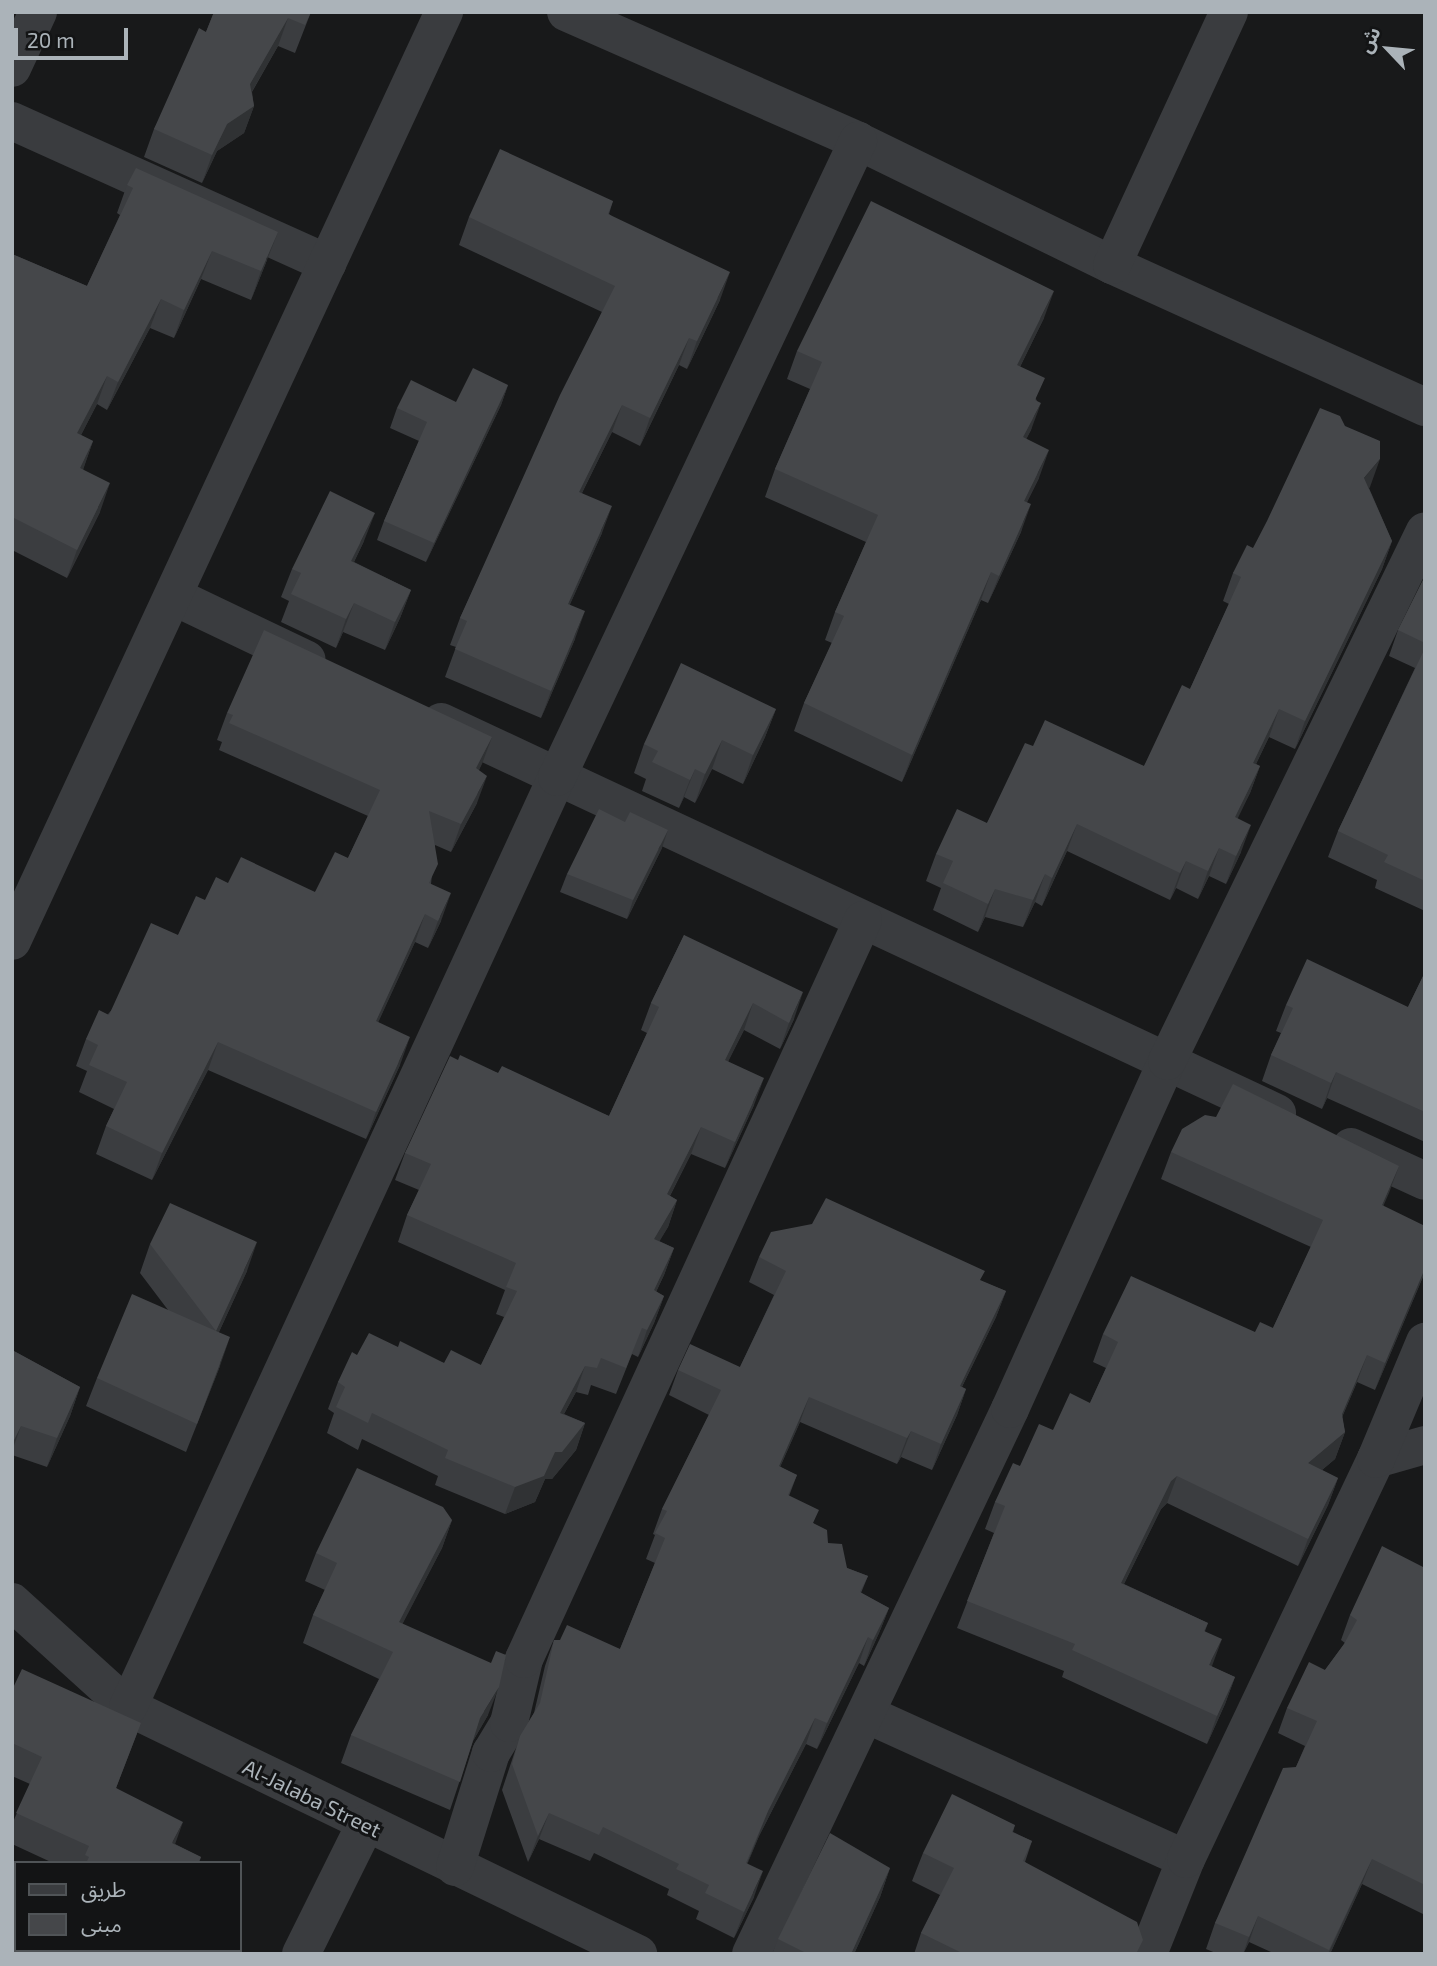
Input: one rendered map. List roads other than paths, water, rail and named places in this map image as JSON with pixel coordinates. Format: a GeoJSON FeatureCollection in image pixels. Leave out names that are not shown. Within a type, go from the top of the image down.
{"type":"FeatureCollection","features":[{"type":"Feature","properties":{"kind":"street"},"geometry":{"type":"LineString","coordinates":[[12,68],[38,12]]}},
{"type":"Feature","properties":{"kind":"street"},"geometry":{"type":"LineString","coordinates":[[12,941],[444,12]]}},
{"type":"Feature","properties":{"kind":"street"},"geometry":{"type":"LineString","coordinates":[[566,12],[858,141],[1112,265],[1425,407]]}},
{"type":"Feature","properties":{"kind":"street"},"geometry":{"type":"LineString","coordinates":[[1112,265],[1229,12]]}},
{"type":"Feature","properties":{"kind":"street"},"geometry":{"type":"LineString","coordinates":[[12,121],[327,263]]}},
{"type":"Feature","properties":{"kind":"street"},"geometry":{"type":"LineString","coordinates":[[128,1707],[557,777],[858,141]]}},
{"type":"Feature","properties":{"kind":"street"},"geometry":{"type":"LineString","coordinates":[[751,1954],[866,1714],[1167,1061],[1425,531]]}},
{"type":"Feature","properties":{"kind":"street"},"geometry":{"type":"LineString","coordinates":[[173,596],[334,672]]}},
{"type":"Feature","properties":{"kind":"street"},"geometry":{"type":"LineString","coordinates":[[408,707],[1425,1181]]}},
{"type":"Feature","properties":{"kind":"street"},"geometry":{"type":"LineString","coordinates":[[455,1867],[491,1753],[509,1723],[524,1659],[863,919]]}},
{"type":"Feature","properties":{"kind":"street"},"geometry":{"type":"LineString","coordinates":[[1148,1954],[1186,1859],[1376,1459],[1425,1342]]}},
{"type":"Feature","properties":{"kind":"street"},"geometry":{"type":"LineString","coordinates":[[1376,1459],[1425,1445]]}},
{"type":"Feature","properties":{"kind":"street","name":"Al-Jalaba Street"},"geometry":{"type":"LineString","coordinates":[[12,1602],[128,1707],[365,1825],[638,1954]]}},
{"type":"Feature","properties":{"kind":"street"},"geometry":{"type":"LineString","coordinates":[[866,1714],[1186,1859]]}},
{"type":"Feature","properties":{"kind":"street"},"geometry":{"type":"LineString","coordinates":[[301,1954],[365,1825]]}}]}
